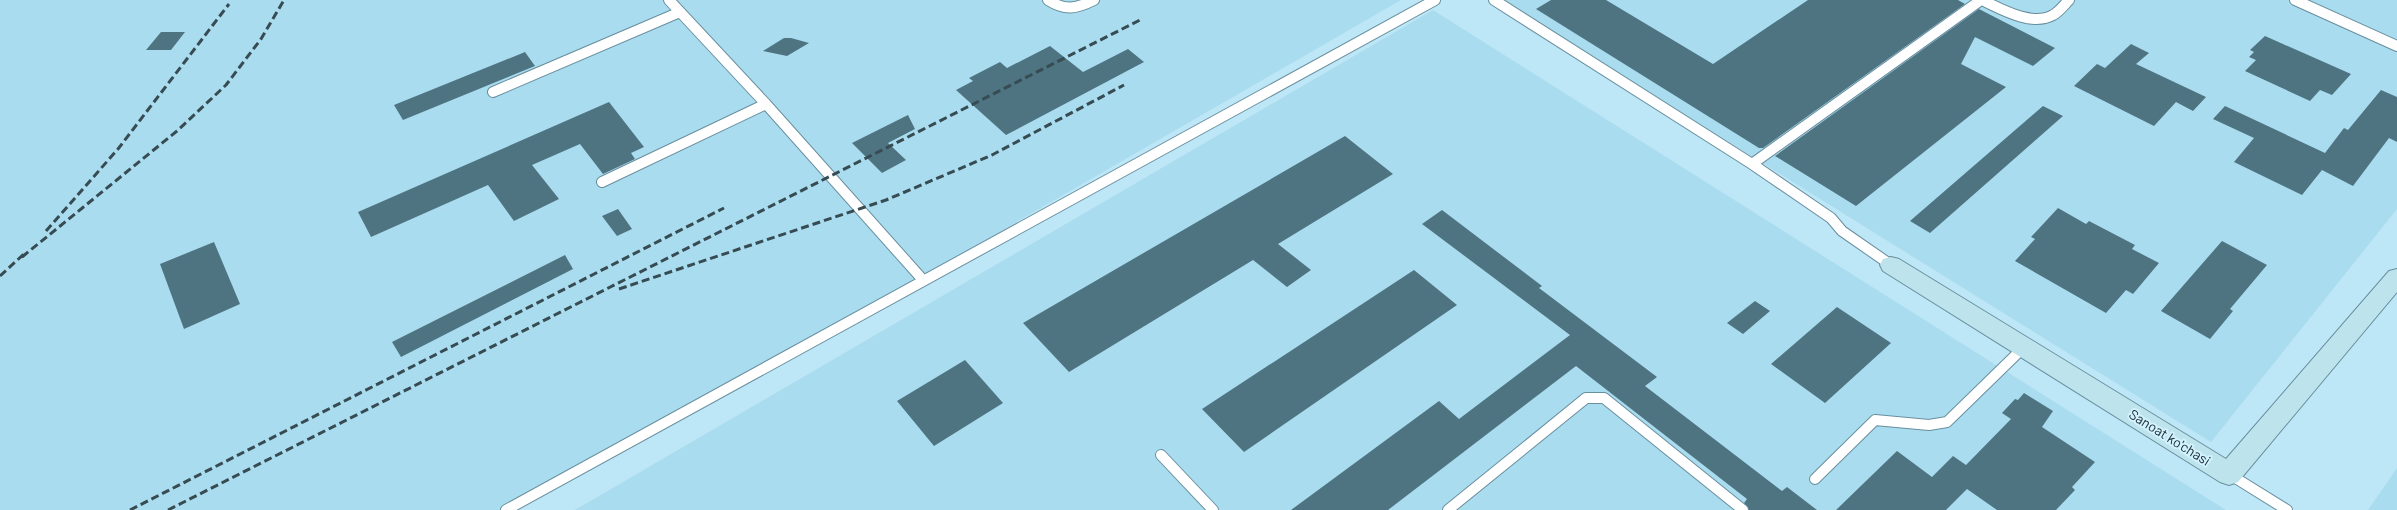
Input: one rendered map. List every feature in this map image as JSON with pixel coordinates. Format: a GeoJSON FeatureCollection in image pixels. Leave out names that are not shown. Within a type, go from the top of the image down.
{"type":"FeatureCollection","features":[{"type":"Feature","properties":{"kind":"street","name":"Sanoat ko'chasi"},"geometry":{"type":"LineString","coordinates":[[1891,265],[2229,474]]}},
{"type":"Feature","properties":{"kind":"street"},"geometry":{"type":"LineString","coordinates":[[2229,474],[2397,277]]}},
{"type":"Feature","properties":{"kind":"lane"},"geometry":{"type":"LineString","coordinates":[[669,0],[766,104],[923,280]]}},
{"type":"Feature","properties":{"kind":"lane"},"geometry":{"type":"LineString","coordinates":[[1048,0],[1061,9],[1075,9],[1094,0]]}},
{"type":"Feature","properties":{"kind":"lane"},"geometry":{"type":"LineString","coordinates":[[506,510],[1435,0]]}},
{"type":"Feature","properties":{"kind":"lane"},"geometry":{"type":"LineString","coordinates":[[1494,0],[1752,164],[1831,218],[1842,232],[1891,265]]}},
{"type":"Feature","properties":{"kind":"lane"},"geometry":{"type":"LineString","coordinates":[[1752,164],[1982,0],[2018,15],[2041,18],[2052,15],[2069,0]]}},
{"type":"Feature","properties":{"kind":"lane"},"geometry":{"type":"LineString","coordinates":[[2295,0],[2397,46]]}},
{"type":"Feature","properties":{"kind":"lane"},"geometry":{"type":"LineString","coordinates":[[493,92],[680,12]]}},
{"type":"Feature","properties":{"kind":"lane"},"geometry":{"type":"LineString","coordinates":[[602,182],[766,104]]}},
{"type":"Feature","properties":{"kind":"lane"},"geometry":{"type":"LineString","coordinates":[[1815,479],[1875,420],[1888,419],[1933,427],[1947,422],[2024,347]]}},
{"type":"Feature","properties":{"kind":"lane"},"geometry":{"type":"LineString","coordinates":[[1448,510],[1586,398],[1604,398],[1743,510]]}},
{"type":"Feature","properties":{"kind":"lane"},"geometry":{"type":"LineString","coordinates":[[1161,455],[1213,510]]}},
{"type":"Feature","properties":{"kind":"lane"},"geometry":{"type":"LineString","coordinates":[[2229,474],[2287,510]]}},
{"type":"Feature","properties":{"kind":"shaded area"},"geometry":{"type":"Polygon","coordinates":[[[0,0],[1401,0],[518,510],[0,510],[0,0]]]}},
{"type":"Feature","properties":{"kind":"shaded area"},"geometry":{"type":"Polygon","coordinates":[[[1500,0],[2397,0],[2397,209],[2211,442],[1500,0]]]}},
{"type":"Feature","properties":{"kind":"shaded area"},"geometry":{"type":"Polygon","coordinates":[[[1433,10],[2226,510],[575,510],[1433,10]]]}},
{"type":"Feature","properties":{"kind":"shaded area"},"geometry":{"type":"Polygon","coordinates":[[[2397,468],[2397,510],[2368,510],[2397,468]]]}},
{"type":"Feature","properties":{"kind":"building"},"geometry":{"type":"Polygon","coordinates":[[[1551,0],[1606,0],[1713,64],[1808,0],[1958,0],[1965,4],[1763,148],[1759,148],[1536,9],[1551,0]]]}},
{"type":"Feature","properties":{"kind":"building"},"geometry":{"type":"Polygon","coordinates":[[[1979,9],[2055,48],[2033,66],[1975,37],[1961,64],[2006,87],[1856,206],[1775,156],[1979,9]]]}},
{"type":"Feature","properties":{"kind":"building"},"geometry":{"type":"Polygon","coordinates":[[[161,32],[185,32],[171,50],[146,50],[161,32]]]}},
{"type":"Feature","properties":{"kind":"building"},"geometry":{"type":"Polygon","coordinates":[[[2265,36],[2351,74],[2332,95],[2320,90],[2310,101],[2245,71],[2256,60],[2249,57],[2254,52],[2250,50],[2265,36]]]}},
{"type":"Feature","properties":{"kind":"building"},"geometry":{"type":"Polygon","coordinates":[[[784,38],[791,38],[809,43],[787,56],[763,51],[784,38]]]}},
{"type":"Feature","properties":{"kind":"building"},"geometry":{"type":"Polygon","coordinates":[[[2131,44],[2149,53],[2136,64],[2206,97],[2193,111],[2176,102],[2154,126],[2074,86],[2097,64],[2105,68],[2131,44]]]}},
{"type":"Feature","properties":{"kind":"building"},"geometry":{"type":"Polygon","coordinates":[[[1050,46],[1083,72],[1128,49],[1144,62],[1006,135],[956,90],[973,81],[969,78],[1000,62],[1007,68],[1050,46]]]}},
{"type":"Feature","properties":{"kind":"building"},"geometry":{"type":"Polygon","coordinates":[[[525,52],[535,66],[403,120],[394,105],[525,52]]]}},
{"type":"Feature","properties":{"kind":"building"},"geometry":{"type":"Polygon","coordinates":[[[2381,90],[2397,97],[2397,142],[2389,138],[2353,186],[2322,170],[2302,195],[2234,162],[2254,138],[2213,119],[2225,106],[2325,153],[2344,128],[2348,130],[2381,90]]]}},
{"type":"Feature","properties":{"kind":"building"},"geometry":{"type":"Polygon","coordinates":[[[609,102],[644,147],[631,153],[635,159],[603,174],[580,144],[532,165],[559,199],[514,221],[488,185],[371,237],[358,212],[609,102]]]}},
{"type":"Feature","properties":{"kind":"building"},"geometry":{"type":"Polygon","coordinates":[[[2043,106],[2063,116],[1930,233],[1910,221],[2043,106]]]}},
{"type":"Feature","properties":{"kind":"building"},"geometry":{"type":"Polygon","coordinates":[[[908,115],[915,129],[888,143],[906,160],[882,173],[852,143],[908,115]]]}},
{"type":"Feature","properties":{"kind":"building"},"geometry":{"type":"Polygon","coordinates":[[[1345,136],[1393,174],[1278,244],[1311,270],[1287,287],[1253,260],[1069,372],[1023,323],[1345,136]]]}},
{"type":"Feature","properties":{"kind":"building"},"geometry":{"type":"Polygon","coordinates":[[[2058,208],[2086,224],[2089,221],[2135,245],[2132,249],[2159,263],[2133,294],[2126,290],[2106,313],[2015,261],[2035,239],[2031,237],[2058,208]]]}},
{"type":"Feature","properties":{"kind":"building"},"geometry":{"type":"Polygon","coordinates":[[[618,209],[632,229],[617,236],[602,216],[618,209]]]}},
{"type":"Feature","properties":{"kind":"building"},"geometry":{"type":"Polygon","coordinates":[[[1442,210],[1542,286],[1539,288],[1657,377],[1645,386],[1782,491],[1787,487],[1817,510],[1749,510],[1744,503],[1747,499],[1576,366],[1388,510],[1291,510],[1439,401],[1459,419],[1570,335],[1422,224],[1442,210]]]}},
{"type":"Feature","properties":{"kind":"building"},"geometry":{"type":"Polygon","coordinates":[[[2222,241],[2267,265],[2230,309],[2233,311],[2210,339],[2161,311],[2222,241]]]}},
{"type":"Feature","properties":{"kind":"building"},"geometry":{"type":"Polygon","coordinates":[[[214,242],[240,304],[184,329],[160,264],[214,242]]]}},
{"type":"Feature","properties":{"kind":"building"},"geometry":{"type":"Polygon","coordinates":[[[565,255],[573,269],[401,357],[392,342],[565,255]]]}},
{"type":"Feature","properties":{"kind":"building"},"geometry":{"type":"Polygon","coordinates":[[[1414,270],[1457,305],[1244,452],[1202,409],[1414,270]]]}},
{"type":"Feature","properties":{"kind":"building"},"geometry":{"type":"Polygon","coordinates":[[[1755,301],[1770,311],[1743,334],[1727,323],[1755,301]]]}},
{"type":"Feature","properties":{"kind":"building"},"geometry":{"type":"Polygon","coordinates":[[[1837,307],[1891,343],[1825,403],[1771,364],[1837,307]]]}},
{"type":"Feature","properties":{"kind":"building"},"geometry":{"type":"Polygon","coordinates":[[[965,360],[1003,403],[934,446],[897,401],[965,360]]]}},
{"type":"Feature","properties":{"kind":"building"},"geometry":{"type":"Polygon","coordinates":[[[2024,393],[2053,411],[2042,427],[2095,462],[2072,487],[2075,490],[2056,510],[1997,510],[1967,489],[1946,510],[1836,510],[1897,451],[1932,477],[1953,456],[1966,465],[2011,419],[2002,413],[2015,399],[2018,400],[2024,393]]]}},
{"type":"Feature","properties":{"kind":"railway"},"geometry":{"type":"LineString","coordinates":[[22,257],[177,131],[226,85],[261,39],[284,0]]}},
{"type":"Feature","properties":{"kind":"railway"},"geometry":{"type":"LineString","coordinates":[[46,231],[118,149],[229,4]]}},
{"type":"Feature","properties":{"kind":"railway"},"geometry":{"type":"LineString","coordinates":[[168,510],[1140,20]]}},
{"type":"Feature","properties":{"kind":"railway"},"geometry":{"type":"LineString","coordinates":[[619,289],[886,200],[992,155],[1124,85]]}},
{"type":"Feature","properties":{"kind":"railway"},"geometry":{"type":"LineString","coordinates":[[130,510],[724,208]]}},
{"type":"Feature","properties":{"kind":"railway"},"geometry":{"type":"LineString","coordinates":[[0,276],[25,253]]}}]}
